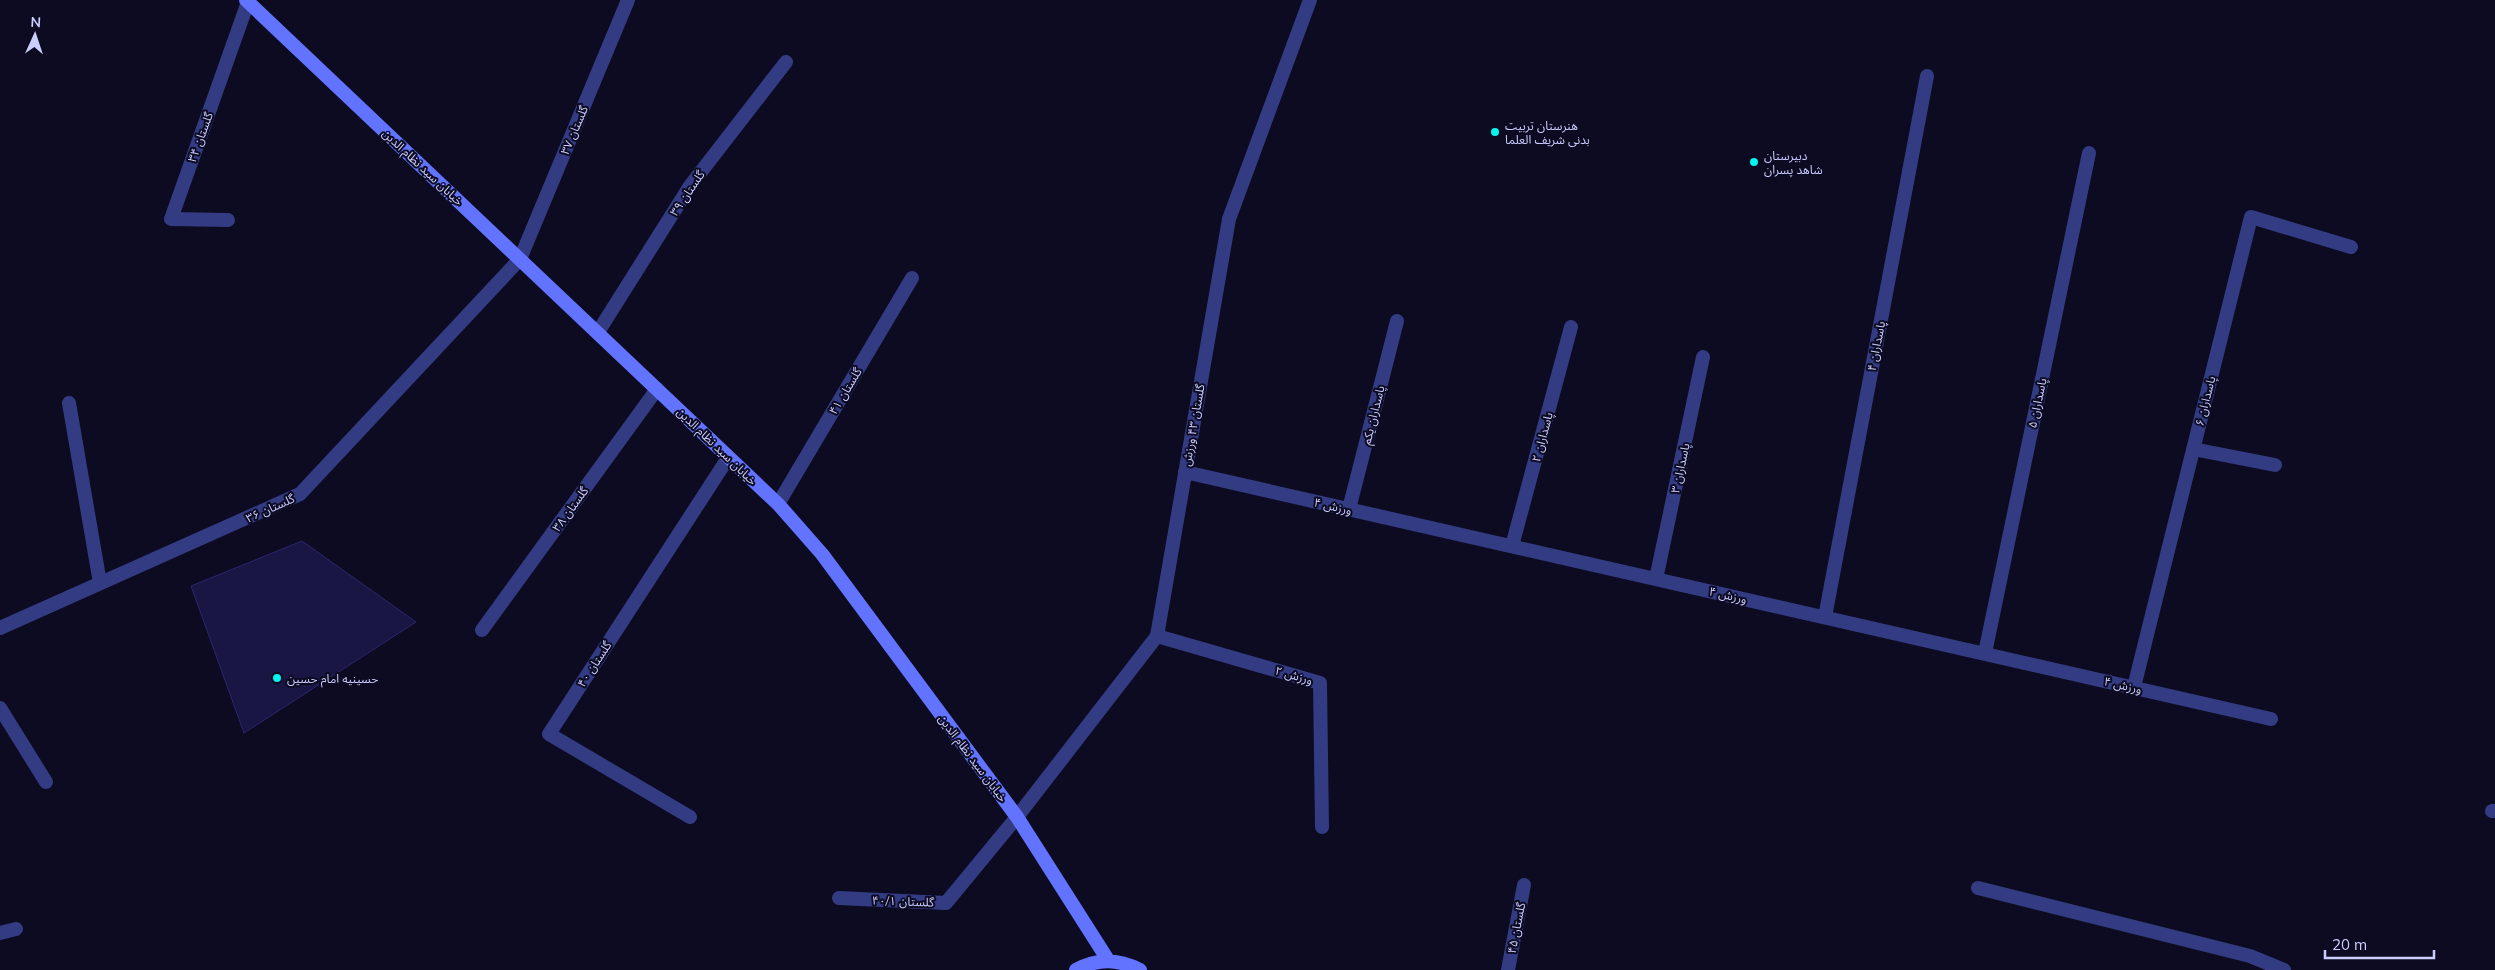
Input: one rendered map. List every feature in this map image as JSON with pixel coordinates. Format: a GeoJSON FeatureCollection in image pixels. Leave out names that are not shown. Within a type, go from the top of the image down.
{"type":"FeatureCollection","features":[{"type":"Feature","properties":{"kind":"main road","name":"خیابان سید نظام الدین"},"geometry":{"type":"LineString","coordinates":[[247,1],[778,504],[822,554],[1017,817],[1108,960]]}},
{"type":"Feature","properties":{"kind":"main road"},"geometry":{"type":"LineString","coordinates":[[1076,970],[1088,964],[1108,960],[1127,964],[1140,970]]}},
{"type":"Feature","properties":{"kind":"street","name":"گلستان ۳۷"},"geometry":{"type":"LineString","coordinates":[[520,260],[628,0]]}},
{"type":"Feature","properties":{"kind":"street","name":"گلستان ۴۳ ورزش"},"geometry":{"type":"LineString","coordinates":[[1017,817],[1157,636],[1229,219],[1310,0]]}},
{"type":"Feature","properties":{"kind":"street","name":"گلستان ۳۴"},"geometry":{"type":"LineString","coordinates":[[228,220],[171,219],[247,1]]}},
{"type":"Feature","properties":{"kind":"street","name":"گلستان ۳۹"},"geometry":{"type":"LineString","coordinates":[[598,332],[690,186],[786,62]]}},
{"type":"Feature","properties":{"kind":"street","name":"پاسداران ۴"},"geometry":{"type":"LineString","coordinates":[[1825,617],[1928,76]]}},
{"type":"Feature","properties":{"kind":"street","name":"پاسداران ۵"},"geometry":{"type":"LineString","coordinates":[[1985,653],[2089,153]]}},
{"type":"Feature","properties":{"kind":"street","name":"پاسداران ۶"},"geometry":{"type":"LineString","coordinates":[[2134,687],[2251,217],[2350,247]]}},
{"type":"Feature","properties":{"kind":"street","name":"گلستان ۳۶"},"geometry":{"type":"LineString","coordinates":[[0,628],[300,494],[520,260]]}},
{"type":"Feature","properties":{"kind":"street","name":"گلستان ۴۱"},"geometry":{"type":"LineString","coordinates":[[778,504],[912,278]]}},
{"type":"Feature","properties":{"kind":"street","name":"پاسداران یکم"},"geometry":{"type":"LineString","coordinates":[[1349,509],[1397,321]]}},
{"type":"Feature","properties":{"kind":"street","name":"پاسداران ۲"},"geometry":{"type":"LineString","coordinates":[[1512,546],[1572,327]]}},
{"type":"Feature","properties":{"kind":"street","name":"پاسداران ۳"},"geometry":{"type":"LineString","coordinates":[[1656,579],[1703,357]]}},
{"type":"Feature","properties":{"kind":"street","name":"گلستان ۳۸"},"geometry":{"type":"LineString","coordinates":[[482,630],[657,389]]}},
{"type":"Feature","properties":{"kind":"street"},"geometry":{"type":"LineString","coordinates":[[69,403],[100,583]]}},
{"type":"Feature","properties":{"kind":"street"},"geometry":{"type":"LineString","coordinates":[[2193,449],[2275,465]]}},
{"type":"Feature","properties":{"kind":"street","name":"گلستان ۴۰"},"geometry":{"type":"LineString","coordinates":[[690,817],[549,734],[728,458]]}},
{"type":"Feature","properties":{"kind":"street","name":"ورزش ۴"},"geometry":{"type":"LineString","coordinates":[[1185,472],[2271,718]]}},
{"type":"Feature","properties":{"kind":"street","name":"ورزش ۲"},"geometry":{"type":"LineString","coordinates":[[1157,636],[1320,683],[1322,827]]}},
{"type":"Feature","properties":{"kind":"street"},"geometry":{"type":"LineString","coordinates":[[0,708],[46,782]]}},
{"type":"Feature","properties":{"kind":"street","name":"گلستان ۴۰/۱"},"geometry":{"type":"LineString","coordinates":[[839,898],[946,903],[1017,817]]}},
{"type":"Feature","properties":{"kind":"street","name":"گلستان ۴۵"},"geometry":{"type":"LineString","coordinates":[[1508,970],[1524,885]]}},
{"type":"Feature","properties":{"kind":"street"},"geometry":{"type":"LineString","coordinates":[[1978,888],[2250,956],[2284,970]]}},
{"type":"Feature","properties":{"kind":"street"},"geometry":{"type":"LineString","coordinates":[[0,933],[16,929]]}},
{"type":"Feature","properties":{"kind":"building","name":"حسینیه امام حسین"},"geometry":{"type":"Polygon","coordinates":[[[302,541],[416,622],[244,733],[191,586],[302,541]]]}},
{"type":"Feature","properties":{"kind":"place","name":"هنرستان تربیت بدنی شریف العلما"},"geometry":{"type":"Point","coordinates":[1495,132]}},
{"type":"Feature","properties":{"kind":"place","name":"دبیرستان شاهد پسران"},"geometry":{"type":"Point","coordinates":[1754,162]}},
{"type":"Feature","properties":{"kind":"place","name":"حسینیه امام حسین"},"geometry":{"type":"Point","coordinates":[277,678]}}]}
